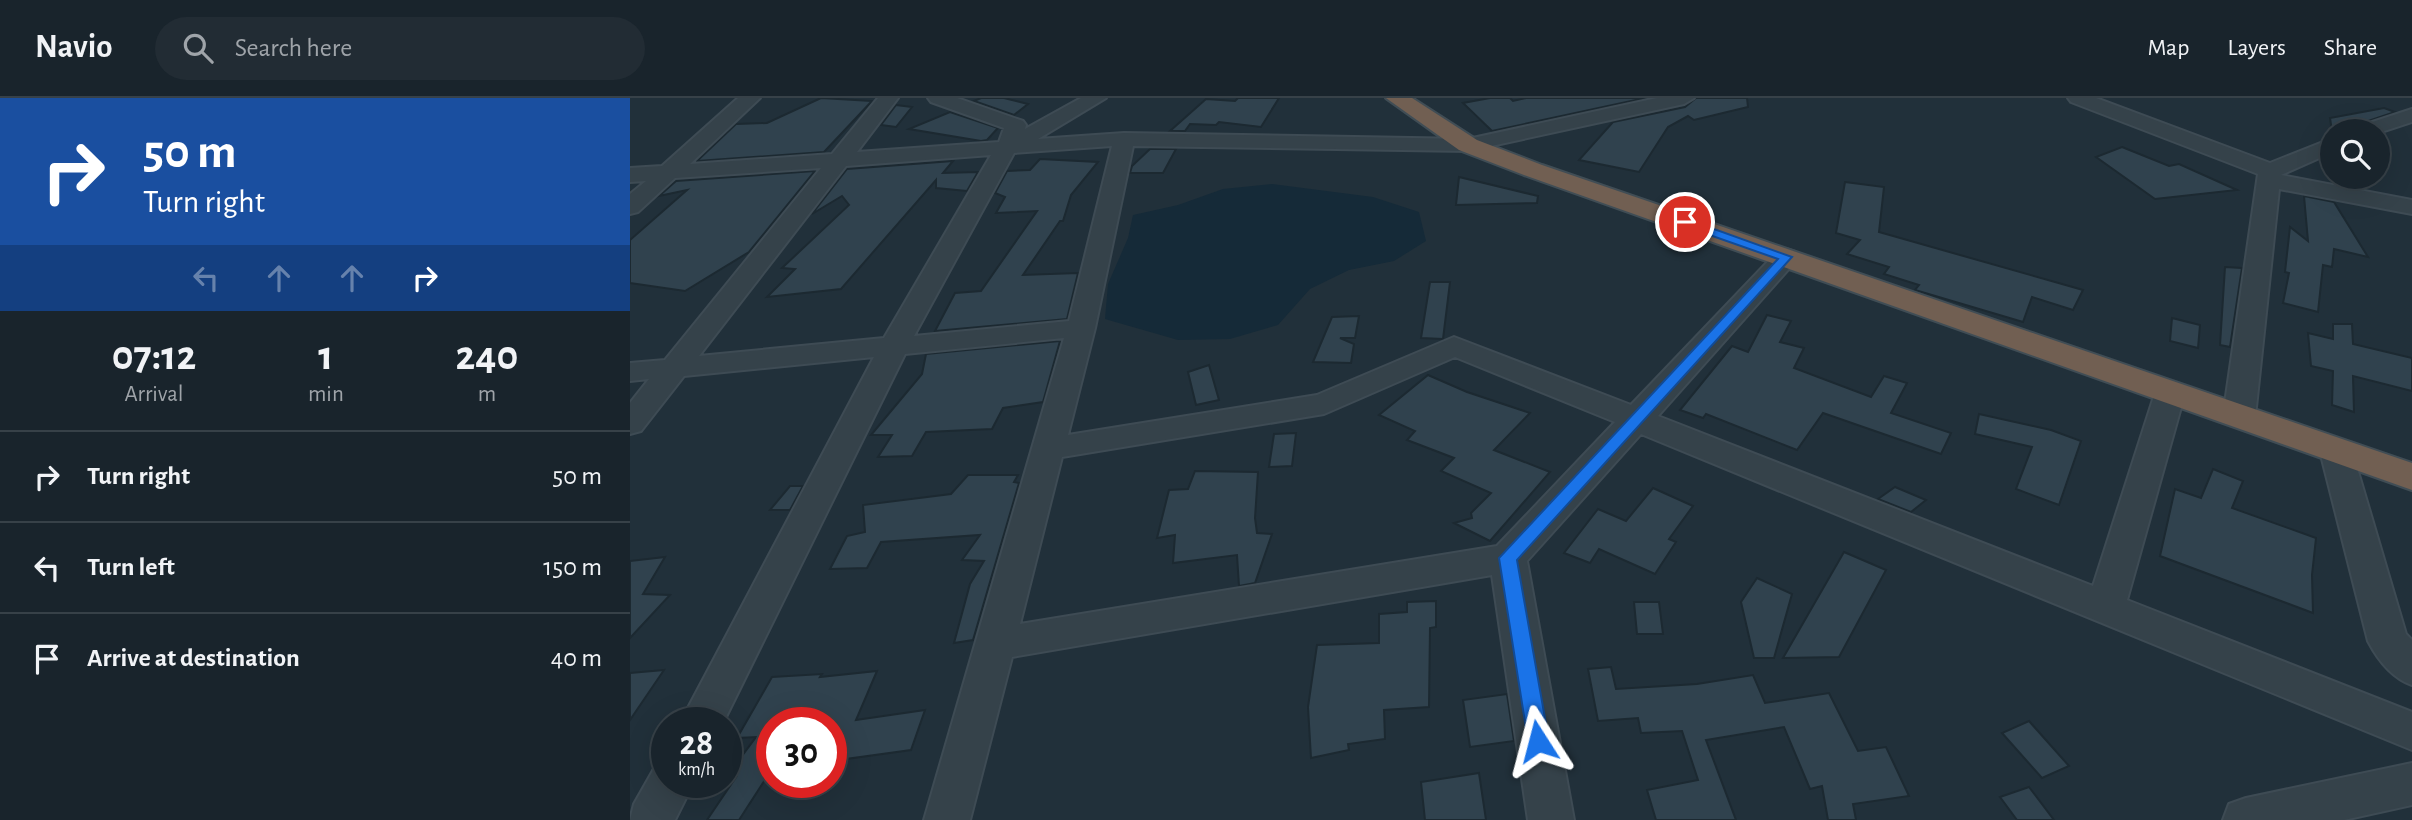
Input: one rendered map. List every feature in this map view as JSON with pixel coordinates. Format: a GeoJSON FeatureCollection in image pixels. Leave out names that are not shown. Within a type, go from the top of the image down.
{"type":"FeatureCollection","features":[{"type":"Feature","properties":{"kind":"highway"},"geometry":{"type":"LineString","coordinates":[[1397,98],[1468,145],[2412,477]]}},
{"type":"Feature","properties":{"kind":"street"},"geometry":{"type":"LineString","coordinates":[[630,207],[750,98]]}},
{"type":"Feature","properties":{"kind":"street"},"geometry":{"type":"LineString","coordinates":[[630,424],[842,160],[888,98]]}},
{"type":"Feature","properties":{"kind":"street"},"geometry":{"type":"LineString","coordinates":[[709,707],[894,346],[1007,147],[1016,125],[938,98]]}},
{"type":"Feature","properties":{"kind":"street"},"geometry":{"type":"LineString","coordinates":[[1007,147],[1096,98]]}},
{"type":"Feature","properties":{"kind":"street"},"geometry":{"type":"LineString","coordinates":[[630,175],[1124,139],[1468,145],[1684,98]]}},
{"type":"Feature","properties":{"kind":"street"},"geometry":{"type":"LineString","coordinates":[[2078,98],[2270,176],[2412,207]]}},
{"type":"Feature","properties":{"kind":"street"},"geometry":{"type":"LineString","coordinates":[[2390,122],[2412,115]]}},
{"type":"Feature","properties":{"kind":"street"},"geometry":{"type":"LineString","coordinates":[[947,820],[1082,328],[1124,139]]}},
{"type":"Feature","properties":{"kind":"street"},"geometry":{"type":"LineString","coordinates":[[2270,176],[2320,151]]}},
{"type":"Feature","properties":{"kind":"street"},"geometry":{"type":"LineString","coordinates":[[2239,417],[2270,176]]}},
{"type":"Feature","properties":{"kind":"street"},"geometry":{"type":"LineString","coordinates":[[995,644],[1508,558],[1786,257]]}},
{"type":"Feature","properties":{"kind":"street"},"geometry":{"type":"LineString","coordinates":[[630,372],[1082,328]]}},
{"type":"Feature","properties":{"kind":"street"},"geometry":{"type":"LineString","coordinates":[[1048,449],[1324,404],[1454,346],[2412,731]]}},
{"type":"Feature","properties":{"kind":"street"},"geometry":{"type":"LineString","coordinates":[[2105,608],[2170,393]]}},
{"type":"Feature","properties":{"kind":"street"},"geometry":{"type":"LineString","coordinates":[[2336,451],[2388,641],[2412,668]]}},
{"type":"Feature","properties":{"kind":"street"},"geometry":{"type":"LineString","coordinates":[[1508,558],[1551,820]]}},
{"type":"Feature","properties":{"kind":"street"},"geometry":{"type":"LineString","coordinates":[[2246,820],[2412,784]]}},
{"type":"Feature","properties":{"kind":"street"},"geometry":{"type":"LineString","coordinates":[[651,820],[663,798]]}},
{"type":"Feature","properties":{"kind":"water"},"geometry":{"type":"Polygon","coordinates":[[[1272,184],[1373,197],[1419,212],[1426,241],[1394,261],[1349,270],[1310,289],[1278,325],[1230,339],[1178,340],[1105,319],[1108,284],[1128,238],[1133,215],[1178,205],[1223,189],[1272,184]]]}},
{"type":"Feature","properties":{"kind":"building"},"geometry":{"type":"Polygon","coordinates":[[[821,98],[872,101],[824,152],[697,161],[736,124],[767,123],[821,98]]]}},
{"type":"Feature","properties":{"kind":"building"},"geometry":{"type":"Polygon","coordinates":[[[981,98],[1004,98],[1028,104],[1014,115],[974,101],[981,98]]]}},
{"type":"Feature","properties":{"kind":"building"},"geometry":{"type":"Polygon","coordinates":[[[1238,98],[1279,98],[1261,127],[1219,122],[1216,125],[1190,124],[1185,131],[1170,131],[1206,99],[1235,101],[1238,98]]]}},
{"type":"Feature","properties":{"kind":"building"},"geometry":{"type":"Polygon","coordinates":[[[1490,98],[1510,98],[1513,101],[1526,98],[1645,98],[1492,131],[1463,103],[1490,98]]]}},
{"type":"Feature","properties":{"kind":"building"},"geometry":{"type":"Polygon","coordinates":[[[1696,98],[1747,98],[1748,107],[1694,120],[1688,116],[1668,127],[1639,172],[1579,160],[1613,122],[1685,107],[1696,98]]]}},
{"type":"Feature","properties":{"kind":"building"},"geometry":{"type":"Polygon","coordinates":[[[896,105],[912,107],[896,127],[881,125],[896,105]]]}},
{"type":"Feature","properties":{"kind":"building"},"geometry":{"type":"Polygon","coordinates":[[[2384,108],[2395,112],[2374,119],[2330,118],[2384,108]]]}},
{"type":"Feature","properties":{"kind":"building"},"geometry":{"type":"Polygon","coordinates":[[[950,112],[998,128],[987,140],[981,141],[909,129],[950,112]]]}},
{"type":"Feature","properties":{"kind":"building"},"geometry":{"type":"Polygon","coordinates":[[[2122,147],[2169,166],[2179,164],[2237,190],[2155,199],[2096,157],[2122,147]]]}},
{"type":"Feature","properties":{"kind":"building"},"geometry":{"type":"Polygon","coordinates":[[[1150,149],[1176,149],[1163,173],[1130,173],[1132,166],[1150,149]]]}},
{"type":"Feature","properties":{"kind":"building"},"geometry":{"type":"Polygon","coordinates":[[[1040,159],[1098,162],[1071,195],[1063,221],[1060,221],[1023,275],[1078,273],[1067,319],[935,331],[955,293],[981,291],[1037,211],[996,213],[1005,197],[995,193],[1007,171],[1030,170],[1040,159]]]}},
{"type":"Feature","properties":{"kind":"building"},"geometry":{"type":"Polygon","coordinates":[[[953,161],[943,173],[978,172],[967,191],[936,188],[936,180],[841,289],[767,297],[795,269],[782,268],[849,205],[842,196],[812,214],[847,169],[953,161]]]}},
{"type":"Feature","properties":{"kind":"building"},"geometry":{"type":"Polygon","coordinates":[[[815,171],[749,252],[685,291],[630,283],[630,240],[687,190],[659,196],[676,181],[815,171]]]}},
{"type":"Feature","properties":{"kind":"building"},"geometry":{"type":"Polygon","coordinates":[[[1459,177],[1538,196],[1537,203],[1456,205],[1459,177]]]}},
{"type":"Feature","properties":{"kind":"building"},"geometry":{"type":"Polygon","coordinates":[[[1845,182],[1884,187],[1879,232],[2083,290],[2073,310],[2032,297],[2023,322],[1915,290],[1919,285],[1884,274],[1889,267],[1847,254],[1860,240],[1836,233],[1845,182]]]}},
{"type":"Feature","properties":{"kind":"building"},"geometry":{"type":"Polygon","coordinates":[[[2304,196],[2334,202],[2368,257],[2334,249],[2332,267],[2323,265],[2318,312],[2283,303],[2289,273],[2285,272],[2290,227],[2308,241],[2304,196]]]}},
{"type":"Feature","properties":{"kind":"building"},"geometry":{"type":"Polygon","coordinates":[[[2225,267],[2242,268],[2230,347],[2220,345],[2225,267]]]}},
{"type":"Feature","properties":{"kind":"building"},"geometry":{"type":"Polygon","coordinates":[[[1430,282],[1450,282],[1443,339],[1421,338],[1430,282]]]}},
{"type":"Feature","properties":{"kind":"building"},"geometry":{"type":"Polygon","coordinates":[[[1767,315],[1791,321],[1780,342],[1804,348],[1794,368],[1871,397],[1884,376],[1907,383],[1891,413],[1951,433],[1941,454],[1823,413],[1797,450],[1706,414],[1703,418],[1680,410],[1732,346],[1748,352],[1767,315]]]}},
{"type":"Feature","properties":{"kind":"building"},"geometry":{"type":"Polygon","coordinates":[[[1359,316],[1355,338],[1340,338],[1354,344],[1351,363],[1313,362],[1332,317],[1359,316]]]}},
{"type":"Feature","properties":{"kind":"building"},"geometry":{"type":"Polygon","coordinates":[[[2172,318],[2200,325],[2198,348],[2170,341],[2172,318]]]}},
{"type":"Feature","properties":{"kind":"building"},"geometry":{"type":"Polygon","coordinates":[[[2333,324],[2352,324],[2353,344],[2412,358],[2412,391],[2353,376],[2354,412],[2332,405],[2333,371],[2311,366],[2308,333],[2333,339],[2333,324]]]}},
{"type":"Feature","properties":{"kind":"building"},"geometry":{"type":"Polygon","coordinates":[[[1060,341],[1043,402],[1003,408],[992,429],[926,432],[912,456],[878,457],[892,435],[871,435],[922,374],[926,354],[1060,341]]]}},
{"type":"Feature","properties":{"kind":"building"},"geometry":{"type":"Polygon","coordinates":[[[1209,365],[1219,400],[1196,405],[1188,372],[1209,365]]]}},
{"type":"Feature","properties":{"kind":"building"},"geometry":{"type":"Polygon","coordinates":[[[1428,375],[1467,392],[1530,413],[1494,450],[1550,472],[1490,541],[1454,523],[1472,518],[1471,513],[1491,493],[1441,471],[1454,458],[1407,440],[1415,431],[1379,415],[1428,375]]]}},
{"type":"Feature","properties":{"kind":"building"},"geometry":{"type":"Polygon","coordinates":[[[1979,414],[2051,430],[2081,441],[2059,505],[2016,489],[2032,447],[1975,434],[1979,414]]]}},
{"type":"Feature","properties":{"kind":"building"},"geometry":{"type":"Polygon","coordinates":[[[1296,433],[1292,466],[1269,467],[1274,434],[1296,433]]]}},
{"type":"Feature","properties":{"kind":"building"},"geometry":{"type":"Polygon","coordinates":[[[2213,469],[2243,481],[2232,508],[2316,538],[2312,575],[2313,613],[2160,556],[2175,489],[2201,498],[2213,469]]]}},
{"type":"Feature","properties":{"kind":"building"},"geometry":{"type":"Polygon","coordinates":[[[1195,471],[1258,472],[1255,518],[1257,533],[1272,534],[1255,583],[1239,586],[1237,555],[1173,563],[1175,535],[1157,538],[1169,490],[1188,489],[1195,471]]]}},
{"type":"Feature","properties":{"kind":"building"},"geometry":{"type":"Polygon","coordinates":[[[968,475],[1018,475],[1014,482],[1019,483],[973,640],[954,643],[970,584],[984,561],[962,560],[980,535],[881,542],[867,568],[830,569],[847,536],[865,532],[863,505],[951,494],[968,475]]]}},
{"type":"Feature","properties":{"kind":"building"},"geometry":{"type":"Polygon","coordinates":[[[790,486],[803,486],[790,510],[770,510],[790,486]]]}},
{"type":"Feature","properties":{"kind":"building"},"geometry":{"type":"Polygon","coordinates":[[[1895,487],[1926,500],[1911,512],[1878,499],[1895,487]]]}},
{"type":"Feature","properties":{"kind":"building"},"geometry":{"type":"Polygon","coordinates":[[[1653,488],[1693,506],[1669,539],[1676,542],[1655,574],[1599,549],[1590,563],[1564,553],[1598,509],[1626,521],[1653,488]]]}},
{"type":"Feature","properties":{"kind":"building"},"geometry":{"type":"Polygon","coordinates":[[[1844,552],[1886,570],[1839,657],[1783,658],[1844,552]]]}},
{"type":"Feature","properties":{"kind":"building"},"geometry":{"type":"Polygon","coordinates":[[[665,557],[643,594],[670,595],[630,638],[630,561],[665,557]]]}},
{"type":"Feature","properties":{"kind":"building"},"geometry":{"type":"Polygon","coordinates":[[[1757,578],[1792,594],[1774,658],[1754,658],[1741,602],[1757,578]]]}},
{"type":"Feature","properties":{"kind":"building"},"geometry":{"type":"Polygon","coordinates":[[[1436,601],[1436,627],[1430,628],[1429,707],[1384,710],[1385,739],[1348,744],[1349,750],[1311,758],[1308,707],[1317,645],[1379,643],[1379,614],[1407,612],[1407,602],[1436,601]]]}},
{"type":"Feature","properties":{"kind":"building"},"geometry":{"type":"Polygon","coordinates":[[[1634,602],[1659,602],[1663,634],[1637,634],[1634,602]]]}},
{"type":"Feature","properties":{"kind":"building"},"geometry":{"type":"Polygon","coordinates":[[[1611,667],[1616,689],[1697,684],[1753,675],[1765,703],[1829,693],[1858,751],[1886,747],[1909,796],[1853,804],[1856,820],[1828,820],[1822,786],[1810,789],[1784,727],[1706,740],[1736,820],[1656,820],[1647,790],[1698,780],[1682,731],[1641,733],[1638,718],[1598,721],[1588,669],[1611,667]]]}},
{"type":"Feature","properties":{"kind":"building"},"geometry":{"type":"Polygon","coordinates":[[[664,670],[630,720],[630,673],[664,670]]]}},
{"type":"Feature","properties":{"kind":"building"},"geometry":{"type":"Polygon","coordinates":[[[877,671],[856,720],[925,710],[911,750],[847,759],[847,707],[756,707],[756,737],[742,738],[742,729],[772,677],[822,674],[820,677],[877,671]]]}},
{"type":"Feature","properties":{"kind":"building"},"geometry":{"type":"Polygon","coordinates":[[[1507,694],[1514,741],[1470,747],[1463,700],[1507,694]]]}},
{"type":"Feature","properties":{"kind":"building"},"geometry":{"type":"Polygon","coordinates":[[[2029,721],[2069,766],[2042,778],[2002,733],[2029,721]]]}},
{"type":"Feature","properties":{"kind":"building"},"geometry":{"type":"Polygon","coordinates":[[[756,737],[756,794],[739,820],[707,820],[722,798],[742,798],[742,756],[756,737]]]}},
{"type":"Feature","properties":{"kind":"building"},"geometry":{"type":"Polygon","coordinates":[[[1479,773],[1486,820],[1425,820],[1421,782],[1479,773]]]}},
{"type":"Feature","properties":{"kind":"building"},"geometry":{"type":"Polygon","coordinates":[[[2029,787],[2054,820],[2017,820],[2000,797],[2029,787]]]}},
{"type":"Feature","properties":{"kind":"route"},"geometry":{"type":"LineString","coordinates":[[1538,741],[1508,558],[1786,257],[1685,222]]}}]}
